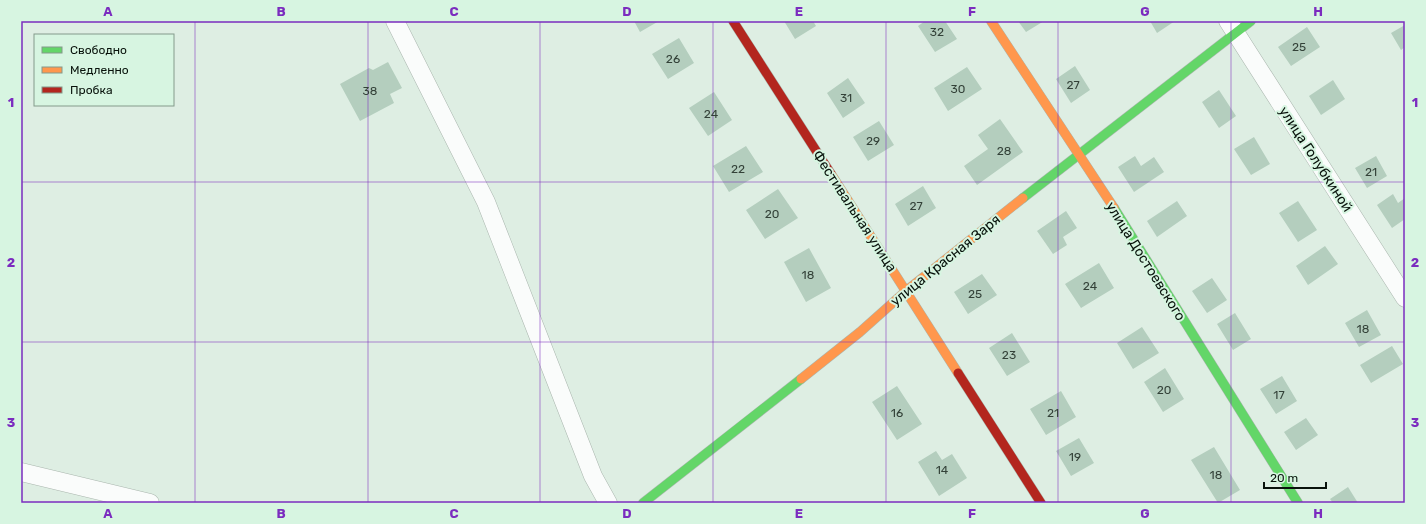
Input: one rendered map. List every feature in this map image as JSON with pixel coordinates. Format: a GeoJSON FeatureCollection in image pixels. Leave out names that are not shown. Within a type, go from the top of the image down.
{"type":"FeatureCollection","features":[{"type":"Feature","properties":{"kind":"street"},"geometry":{"type":"LineString","coordinates":[[395,21],[486,202],[593,476],[608,503]]}},
{"type":"Feature","properties":{"kind":"street","name":"Фестивальная улица"},"geometry":{"type":"LineString","coordinates":[[733,21],[1040,503]]}},
{"type":"Feature","properties":{"kind":"street","name":"улица Достоевского"},"geometry":{"type":"LineString","coordinates":[[991,21],[1078,153],[1298,503]]}},
{"type":"Feature","properties":{"kind":"street","name":"улица Красная Заря"},"geometry":{"type":"LineString","coordinates":[[643,503],[860,332],[906,291],[1232,27],[1251,21]]}},
{"type":"Feature","properties":{"kind":"street","name":"улица Голубкиной"},"geometry":{"type":"LineString","coordinates":[[1232,27],[1405,298]]}},
{"type":"Feature","properties":{"kind":"street"},"geometry":{"type":"LineString","coordinates":[[21,472],[150,503]]}},
{"type":"Feature","properties":{"kind":"building"},"geometry":{"type":"Polygon","coordinates":[[[634,21],[659,21],[640,32],[634,21]]]}},
{"type":"Feature","properties":{"kind":"building"},"geometry":{"type":"Polygon","coordinates":[[[784,21],[813,21],[816,26],[795,39],[784,21]]]}},
{"type":"Feature","properties":{"kind":"building"},"geometry":{"type":"Polygon","coordinates":[[[925,21],[945,21],[957,39],[935,52],[918,26],[925,21]]]}},
{"type":"Feature","properties":{"kind":"building"},"geometry":{"type":"Polygon","coordinates":[[[1018,21],[1044,21],[1026,32],[1018,21]]]}},
{"type":"Feature","properties":{"kind":"building"},"geometry":{"type":"Polygon","coordinates":[[[1150,21],[1175,21],[1157,33],[1150,21]]]}},
{"type":"Feature","properties":{"kind":"building"},"geometry":{"type":"Polygon","coordinates":[[[1405,25],[1405,47],[1401,50],[1391,33],[1405,25]]]}},
{"type":"Feature","properties":{"kind":"building"},"geometry":{"type":"Polygon","coordinates":[[[1307,27],[1320,47],[1291,66],[1278,47],[1307,27]]]}},
{"type":"Feature","properties":{"kind":"building"},"geometry":{"type":"Polygon","coordinates":[[[679,38],[694,63],[668,79],[652,54],[679,38]]]}},
{"type":"Feature","properties":{"kind":"building"},"geometry":{"type":"Polygon","coordinates":[[[388,62],[402,88],[390,94],[394,103],[360,121],[340,84],[369,68],[373,70],[388,62]]]}},
{"type":"Feature","properties":{"kind":"building"},"geometry":{"type":"Polygon","coordinates":[[[1075,66],[1090,90],[1071,103],[1056,79],[1075,66]]]}},
{"type":"Feature","properties":{"kind":"building"},"geometry":{"type":"Polygon","coordinates":[[[967,67],[982,89],[948,111],[934,88],[967,67]]]}},
{"type":"Feature","properties":{"kind":"building"},"geometry":{"type":"Polygon","coordinates":[[[848,78],[865,103],[843,118],[827,93],[848,78]]]}},
{"type":"Feature","properties":{"kind":"building"},"geometry":{"type":"Polygon","coordinates":[[[1333,80],[1345,99],[1321,115],[1309,96],[1333,80]]]}},
{"type":"Feature","properties":{"kind":"building"},"geometry":{"type":"Polygon","coordinates":[[[1219,90],[1236,116],[1219,128],[1202,102],[1219,90]]]}},
{"type":"Feature","properties":{"kind":"building"},"geometry":{"type":"Polygon","coordinates":[[[714,92],[732,120],[708,136],[689,108],[714,92]]]}},
{"type":"Feature","properties":{"kind":"building"},"geometry":{"type":"Polygon","coordinates":[[[1000,119],[1023,152],[977,185],[964,166],[988,149],[978,135],[1000,119]]]}},
{"type":"Feature","properties":{"kind":"building"},"geometry":{"type":"Polygon","coordinates":[[[879,121],[894,145],[868,161],[853,137],[879,121]]]}},
{"type":"Feature","properties":{"kind":"building"},"geometry":{"type":"Polygon","coordinates":[[[1254,137],[1270,164],[1251,175],[1234,149],[1254,137]]]}},
{"type":"Feature","properties":{"kind":"building"},"geometry":{"type":"Polygon","coordinates":[[[746,146],[763,172],[729,192],[713,166],[746,146]]]}},
{"type":"Feature","properties":{"kind":"building"},"geometry":{"type":"Polygon","coordinates":[[[1135,156],[1141,166],[1154,157],[1164,172],[1134,192],[1118,167],[1135,156]]]}},
{"type":"Feature","properties":{"kind":"building"},"geometry":{"type":"Polygon","coordinates":[[[1376,156],[1387,176],[1367,188],[1355,168],[1376,156]]]}},
{"type":"Feature","properties":{"kind":"building"},"geometry":{"type":"Polygon","coordinates":[[[923,186],[936,208],[908,226],[895,204],[923,186]]]}},
{"type":"Feature","properties":{"kind":"building"},"geometry":{"type":"Polygon","coordinates":[[[778,189],[798,218],[765,239],[746,210],[778,189]]]}},
{"type":"Feature","properties":{"kind":"building"},"geometry":{"type":"Polygon","coordinates":[[[1393,194],[1398,203],[1405,198],[1405,219],[1392,228],[1377,205],[1393,194]]]}},
{"type":"Feature","properties":{"kind":"building"},"geometry":{"type":"Polygon","coordinates":[[[1177,201],[1187,216],[1157,237],[1147,221],[1177,201]]]}},
{"type":"Feature","properties":{"kind":"building"},"geometry":{"type":"Polygon","coordinates":[[[1298,201],[1317,230],[1298,242],[1279,213],[1298,201]]]}},
{"type":"Feature","properties":{"kind":"building"},"geometry":{"type":"Polygon","coordinates":[[[1066,211],[1077,228],[1063,237],[1067,245],[1053,254],[1037,231],[1066,211]]]}},
{"type":"Feature","properties":{"kind":"building"},"geometry":{"type":"Polygon","coordinates":[[[1325,246],[1338,264],[1308,285],[1296,266],[1325,246]]]}},
{"type":"Feature","properties":{"kind":"building"},"geometry":{"type":"Polygon","coordinates":[[[809,248],[831,288],[806,302],[784,262],[809,248]]]}},
{"type":"Feature","properties":{"kind":"building"},"geometry":{"type":"Polygon","coordinates":[[[1099,263],[1114,288],[1081,308],[1065,284],[1099,263]]]}},
{"type":"Feature","properties":{"kind":"building"},"geometry":{"type":"Polygon","coordinates":[[[982,274],[997,295],[968,314],[954,292],[982,274]]]}},
{"type":"Feature","properties":{"kind":"building"},"geometry":{"type":"Polygon","coordinates":[[[1212,278],[1227,300],[1207,313],[1192,291],[1212,278]]]}},
{"type":"Feature","properties":{"kind":"building"},"geometry":{"type":"Polygon","coordinates":[[[1367,310],[1381,335],[1359,347],[1345,323],[1367,310]]]}},
{"type":"Feature","properties":{"kind":"building"},"geometry":{"type":"Polygon","coordinates":[[[1235,313],[1251,339],[1233,350],[1217,324],[1235,313]]]}},
{"type":"Feature","properties":{"kind":"building"},"geometry":{"type":"Polygon","coordinates":[[[1142,327],[1159,353],[1133,369],[1117,343],[1142,327]]]}},
{"type":"Feature","properties":{"kind":"building"},"geometry":{"type":"Polygon","coordinates":[[[1012,333],[1030,362],[1007,376],[989,348],[1012,333]]]}},
{"type":"Feature","properties":{"kind":"building"},"geometry":{"type":"Polygon","coordinates":[[[1392,346],[1403,364],[1371,383],[1360,365],[1392,346]]]}},
{"type":"Feature","properties":{"kind":"building"},"geometry":{"type":"Polygon","coordinates":[[[1165,368],[1184,399],[1163,412],[1144,382],[1165,368]]]}},
{"type":"Feature","properties":{"kind":"building"},"geometry":{"type":"Polygon","coordinates":[[[1282,376],[1297,401],[1276,414],[1260,389],[1282,376]]]}},
{"type":"Feature","properties":{"kind":"building"},"geometry":{"type":"Polygon","coordinates":[[[897,386],[922,424],[897,440],[872,402],[897,386]]]}},
{"type":"Feature","properties":{"kind":"building"},"geometry":{"type":"Polygon","coordinates":[[[1061,391],[1076,417],[1046,435],[1030,409],[1061,391]]]}},
{"type":"Feature","properties":{"kind":"building"},"geometry":{"type":"Polygon","coordinates":[[[1306,418],[1318,435],[1296,450],[1284,432],[1306,418]]]}},
{"type":"Feature","properties":{"kind":"building"},"geometry":{"type":"Polygon","coordinates":[[[1079,438],[1094,463],[1071,476],[1056,451],[1079,438]]]}},
{"type":"Feature","properties":{"kind":"building"},"geometry":{"type":"Polygon","coordinates":[[[1214,447],[1240,490],[1218,503],[1191,460],[1214,447]]]}},
{"type":"Feature","properties":{"kind":"building"},"geometry":{"type":"Polygon","coordinates":[[[936,451],[942,460],[952,454],[967,478],[939,496],[918,462],[936,451]]]}},
{"type":"Feature","properties":{"kind":"building"},"geometry":{"type":"Polygon","coordinates":[[[1348,487],[1358,503],[1333,503],[1330,499],[1348,487]]]}},
{"type":"Feature","properties":{"kind":"traffic: fast"},"geometry":{"type":"LineString","coordinates":[[1023,198],[1251,21]]}},
{"type":"Feature","properties":{"kind":"traffic: fast"},"geometry":{"type":"LineString","coordinates":[[1114,208],[1298,503]]}},
{"type":"Feature","properties":{"kind":"traffic: fast"},"geometry":{"type":"LineString","coordinates":[[643,503],[801,379]]}},
{"type":"Feature","properties":{"kind":"traffic: slow"},"geometry":{"type":"LineString","coordinates":[[991,21],[1114,208]]}},
{"type":"Feature","properties":{"kind":"traffic: slow"},"geometry":{"type":"LineString","coordinates":[[831,174],[958,373]]}},
{"type":"Feature","properties":{"kind":"traffic: slow"},"geometry":{"type":"LineString","coordinates":[[801,379],[860,332],[906,291],[1023,198]]}},
{"type":"Feature","properties":{"kind":"traffic: jam"},"geometry":{"type":"LineString","coordinates":[[733,21],[831,174]]}},
{"type":"Feature","properties":{"kind":"traffic: jam"},"geometry":{"type":"LineString","coordinates":[[958,373],[1041,503]]}}]}
